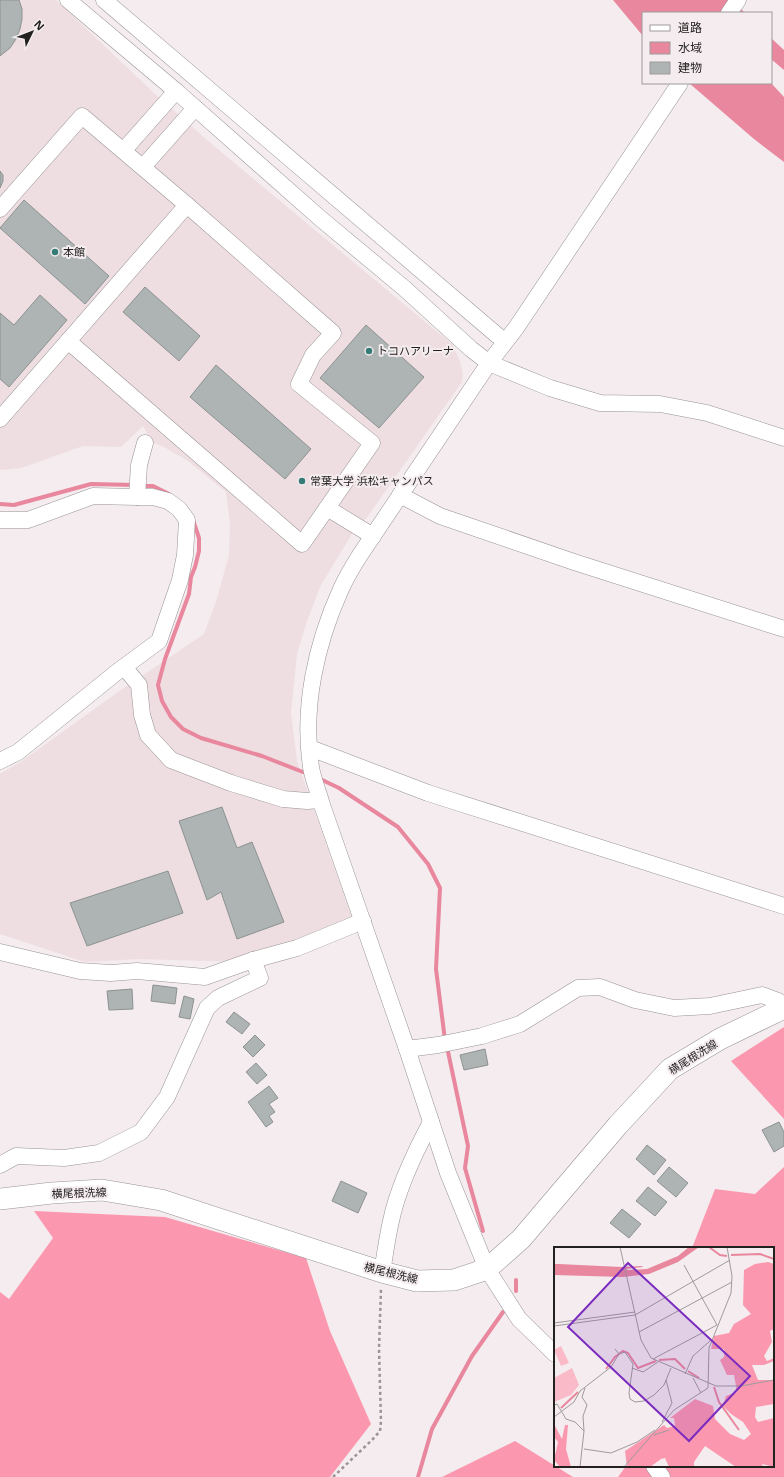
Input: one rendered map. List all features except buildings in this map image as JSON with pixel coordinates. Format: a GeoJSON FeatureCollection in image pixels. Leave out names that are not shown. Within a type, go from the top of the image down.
{"type":"FeatureCollection","features":[{"type":"Feature","properties":{"kind":"main road","name":"横尾根洗線"},"geometry":{"type":"LineString","coordinates":[[0,1199],[52,1193],[102,1190],[161,1200],[382,1272],[417,1281],[454,1280],[487,1269],[521,1239],[618,1125],[670,1069],[720,1040],[784,1008]]}},
{"type":"Feature","properties":{"kind":"street"},"geometry":{"type":"LineString","coordinates":[[68,0],[176,91],[321,218],[404,288],[471,349],[489,363],[550,388],[600,402],[660,404],[707,413],[784,438]]}},
{"type":"Feature","properties":{"kind":"street"},"geometry":{"type":"LineString","coordinates":[[104,0],[505,342]]}},
{"type":"Feature","properties":{"kind":"street"},"geometry":{"type":"LineString","coordinates":[[730,12],[738,0]]}},
{"type":"Feature","properties":{"kind":"street"},"geometry":{"type":"LineString","coordinates":[[554,1353],[519,1319],[487,1269],[448,1173],[407,1049],[320,800],[311,768],[308,729],[317,655],[341,588],[372,536],[489,363],[521,321],[679,84]]}},
{"type":"Feature","properties":{"kind":"street"},"geometry":{"type":"LineString","coordinates":[[124,150],[176,91]]}},
{"type":"Feature","properties":{"kind":"street"},"geometry":{"type":"LineString","coordinates":[[143,167],[195,108]]}},
{"type":"Feature","properties":{"kind":"street"},"geometry":{"type":"LineString","coordinates":[[0,209],[82,116],[188,205],[333,333],[313,355],[299,384],[372,443],[302,544],[68,341]]}},
{"type":"Feature","properties":{"kind":"street"},"geometry":{"type":"LineString","coordinates":[[0,419],[188,205]]}},
{"type":"Feature","properties":{"kind":"street"},"geometry":{"type":"LineString","coordinates":[[138,493],[139,465],[145,443]]}},
{"type":"Feature","properties":{"kind":"street"},"geometry":{"type":"LineString","coordinates":[[0,520],[28,520],[93,496],[138,493],[168,501],[179,509],[187,520],[185,555],[180,580],[158,641],[18,752],[0,761]]}},
{"type":"Feature","properties":{"kind":"street"},"geometry":{"type":"LineString","coordinates":[[400,495],[440,516],[574,562],[784,629]]}},
{"type":"Feature","properties":{"kind":"street"},"geometry":{"type":"LineString","coordinates":[[327,508],[372,536]]}},
{"type":"Feature","properties":{"kind":"street"},"geometry":{"type":"LineString","coordinates":[[124,667],[139,685],[142,715],[148,735],[172,760],[230,783],[283,799],[307,801],[320,800]]}},
{"type":"Feature","properties":{"kind":"street"},"geometry":{"type":"LineString","coordinates":[[310,748],[428,793],[784,906]]}},
{"type":"Feature","properties":{"kind":"street"},"geometry":{"type":"LineString","coordinates":[[0,952],[80,971],[137,971],[168,975],[205,977],[253,960],[298,948],[363,921]]}},
{"type":"Feature","properties":{"kind":"street"},"geometry":{"type":"LineString","coordinates":[[0,1165],[16,1156],[64,1158],[99,1153],[141,1132],[167,1097],[207,1008],[218,998],[260,978],[253,960]]}},
{"type":"Feature","properties":{"kind":"street"},"geometry":{"type":"LineString","coordinates":[[407,1049],[438,1045],[482,1036],[520,1024],[578,988],[600,987],[635,1000],[674,1008],[710,1006],[762,995],[778,1001],[784,1008]]}},
{"type":"Feature","properties":{"kind":"street"},"geometry":{"type":"LineString","coordinates":[[382,1272],[391,1220],[398,1197],[414,1155],[431,1122]]}},
{"type":"Feature","properties":{"kind":"street"},"geometry":{"type":"LineString","coordinates":[[655,1467],[662,1477]]}},
{"type":"Feature","properties":{"kind":"path"},"geometry":{"type":"LineString","coordinates":[[334,1477],[380,1431],[379,1349],[382,1272]]}},
{"type":"Feature","properties":{"kind":"shaded area","name":"常葉大学 浜松キャンパス"},"geometry":{"type":"Polygon","coordinates":[[[0,0],[56,0],[154,93],[214,146],[453,345],[460,362],[463,374],[462,382],[368,516],[352,534],[321,585],[307,621],[297,654],[291,713],[297,761],[352,918],[241,962],[139,959],[85,962],[0,934],[0,774],[22,761],[118,692],[204,634],[216,602],[229,555],[230,523],[226,492],[188,461],[152,442],[143,426],[121,447],[83,446],[21,468],[0,470],[0,0]]]}},
{"type":"Feature","properties":{"kind":"shaded area"},"geometry":{"type":"Polygon","coordinates":[[[784,1027],[784,1119],[731,1061],[784,1027]]]}},
{"type":"Feature","properties":{"kind":"shaded area"},"geometry":{"type":"Polygon","coordinates":[[[784,1167],[784,1477],[618,1477],[625,1467],[774,1467],[774,1247],[692,1247],[715,1189],[755,1194],[784,1167]]]}},
{"type":"Feature","properties":{"kind":"shaded area"},"geometry":{"type":"Polygon","coordinates":[[[34,1211],[165,1217],[306,1258],[330,1331],[371,1424],[330,1477],[0,1477],[0,1292],[9,1299],[53,1238],[34,1211]]]}},
{"type":"Feature","properties":{"kind":"shaded area"},"geometry":{"type":"Polygon","coordinates":[[[515,1441],[554,1465],[554,1467],[557,1467],[573,1477],[442,1477],[515,1441]]]}},
{"type":"Feature","properties":{"kind":"water"},"geometry":{"type":"Polygon","coordinates":[[[613,0],[732,0],[744,12],[642,12],[642,35],[613,0]]]}},
{"type":"Feature","properties":{"kind":"water"},"geometry":{"type":"Polygon","coordinates":[[[772,39],[784,50],[784,70],[772,60],[772,39]]]}},
{"type":"Feature","properties":{"kind":"water"},"geometry":{"type":"Polygon","coordinates":[[[690,84],[772,84],[784,97],[784,162],[754,139],[690,84]]]}},
{"type":"Feature","properties":{"kind":"waterway"},"geometry":{"type":"LineString","coordinates":[[0,504],[14,505],[91,484],[135,485]]}},
{"type":"Feature","properties":{"kind":"waterway"},"geometry":{"type":"LineString","coordinates":[[141,486],[153,486],[169,494]]}},
{"type":"Feature","properties":{"kind":"waterway"},"geometry":{"type":"LineString","coordinates":[[193,520],[199,538],[199,551],[191,577],[189,594],[165,659],[158,685],[162,701],[171,717],[183,729],[201,738],[262,756],[308,774]]}},
{"type":"Feature","properties":{"kind":"waterway"},"geometry":{"type":"LineString","coordinates":[[318,778],[339,788],[398,827],[428,864],[440,888],[436,969],[445,1040]]}},
{"type":"Feature","properties":{"kind":"waterway"},"geometry":{"type":"LineString","coordinates":[[447,1047],[468,1146],[465,1168],[483,1231]]}},
{"type":"Feature","properties":{"kind":"waterway"},"geometry":{"type":"LineString","coordinates":[[516,1280],[516,1291]]}},
{"type":"Feature","properties":{"kind":"waterway"},"geometry":{"type":"LineString","coordinates":[[418,1477],[432,1429],[472,1356],[503,1312]]}},
{"type":"Feature","properties":{"kind":"place","name":"本館"},"geometry":{"type":"Point","coordinates":[55,252]}},
{"type":"Feature","properties":{"kind":"place","name":"トコハアリーナ"},"geometry":{"type":"Point","coordinates":[369,351]}},
{"type":"Feature","properties":{"kind":"place","name":"常葉大学 浜松キャンパス"},"geometry":{"type":"Point","coordinates":[302,481]}}]}
